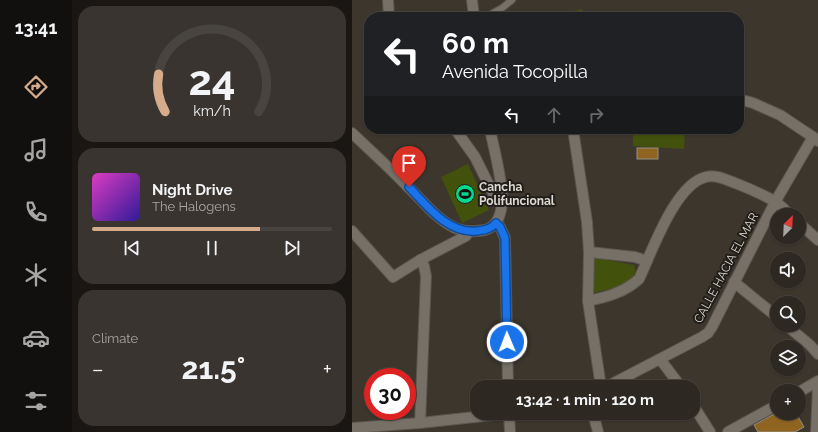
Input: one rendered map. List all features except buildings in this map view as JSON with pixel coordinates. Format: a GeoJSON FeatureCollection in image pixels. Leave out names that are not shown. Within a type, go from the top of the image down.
{"type":"FeatureCollection","features":[{"type":"Feature","properties":{"kind":"street"},"geometry":{"type":"LineString","coordinates":[[388,0],[389,12]]}},
{"type":"Feature","properties":{"kind":"street"},"geometry":{"type":"LineString","coordinates":[[472,0],[473,12]]}},
{"type":"Feature","properties":{"kind":"street"},"geometry":{"type":"LineString","coordinates":[[744,100],[780,115],[816,139]]}},
{"type":"Feature","properties":{"kind":"street"},"geometry":{"type":"LineString","coordinates":[[352,133],[437,216],[455,228],[468,232],[493,227],[501,212],[502,198],[499,170],[491,134]]}},
{"type":"Feature","properties":{"kind":"street"},"geometry":{"type":"LineString","coordinates":[[459,134],[475,157],[493,193],[502,198]]}},
{"type":"Feature","properties":{"kind":"street"},"geometry":{"type":"LineString","coordinates":[[574,134],[587,222],[589,252],[588,301],[600,380]]}},
{"type":"Feature","properties":{"kind":"street","name":"CALLE HACIA EL MAR"},"geometry":{"type":"LineString","coordinates":[[620,380],[708,333],[775,202],[816,139]]}},
{"type":"Feature","properties":{"kind":"street"},"geometry":{"type":"LineString","coordinates":[[588,301],[604,298],[633,284],[647,261],[671,209],[696,180],[706,176],[715,176],[746,187],[775,202],[782,208]]}},
{"type":"Feature","properties":{"kind":"street"},"geometry":{"type":"LineString","coordinates":[[496,223],[500,227],[505,238],[508,380]]}},
{"type":"Feature","properties":{"kind":"street"},"geometry":{"type":"LineString","coordinates":[[806,229],[818,240]]}},
{"type":"Feature","properties":{"kind":"street"},"geometry":{"type":"LineString","coordinates":[[352,231],[393,278],[420,260],[466,236],[468,232]]}},
{"type":"Feature","properties":{"kind":"street"},"geometry":{"type":"LineString","coordinates":[[589,252],[635,257],[647,261]]}},
{"type":"Feature","properties":{"kind":"street"},"geometry":{"type":"LineString","coordinates":[[420,260],[424,266],[426,276],[420,423]]}},
{"type":"Feature","properties":{"kind":"street"},"geometry":{"type":"LineString","coordinates":[[734,282],[770,312]]}},
{"type":"Feature","properties":{"kind":"street"},"geometry":{"type":"LineString","coordinates":[[794,332],[818,354]]}},
{"type":"Feature","properties":{"kind":"street"},"geometry":{"type":"LineString","coordinates":[[660,359],[675,380]]}},
{"type":"Feature","properties":{"kind":"street"},"geometry":{"type":"LineString","coordinates":[[806,388],[818,381]]}},
{"type":"Feature","properties":{"kind":"street"},"geometry":{"type":"LineString","coordinates":[[816,432],[818,387]]}},
{"type":"Feature","properties":{"kind":"street"},"geometry":{"type":"LineString","coordinates":[[728,432],[770,409]]}},
{"type":"Feature","properties":{"kind":"street"},"geometry":{"type":"LineString","coordinates":[[700,416],[710,432]]}},
{"type":"Feature","properties":{"kind":"street"},"geometry":{"type":"LineString","coordinates":[[352,428],[470,417]]}},
{"type":"Feature","properties":{"kind":"street"},"geometry":{"type":"LineString","coordinates":[[510,420],[510,432]]}},
{"type":"Feature","properties":{"kind":"street"},"geometry":{"type":"LineString","coordinates":[[595,420],[598,432]]}},
{"type":"Feature","properties":{"kind":"lane"},"geometry":{"type":"LineString","coordinates":[[495,12],[512,0]]}},
{"type":"Feature","properties":{"kind":"green space"},"geometry":{"type":"Polygon","coordinates":[[[582,9],[583,12],[569,12],[582,9]]]}},
{"type":"Feature","properties":{"kind":"green space"},"geometry":{"type":"Polygon","coordinates":[[[633,134],[685,134],[684,149],[633,146],[633,134]]]}},
{"type":"Feature","properties":{"kind":"green space","name":"Cancha Polifuncional"},"geometry":{"type":"Polygon","coordinates":[[[468,164],[489,210],[462,223],[441,177],[468,164]]]}},
{"type":"Feature","properties":{"kind":"green space"},"geometry":{"type":"Polygon","coordinates":[[[591,257],[634,265],[636,272],[630,282],[593,293],[591,257]]]}},
{"type":"Feature","properties":{"kind":"place","name":"Cancha Polifuncional"},"geometry":{"type":"Point","coordinates":[465,194]}},
{"type":"Feature","properties":{"kind":"route"},"geometry":{"type":"LineString","coordinates":[[409,187],[437,216],[455,228],[468,232],[488,229],[493,227],[496,223],[500,227],[505,238],[507,342]]}}]}
